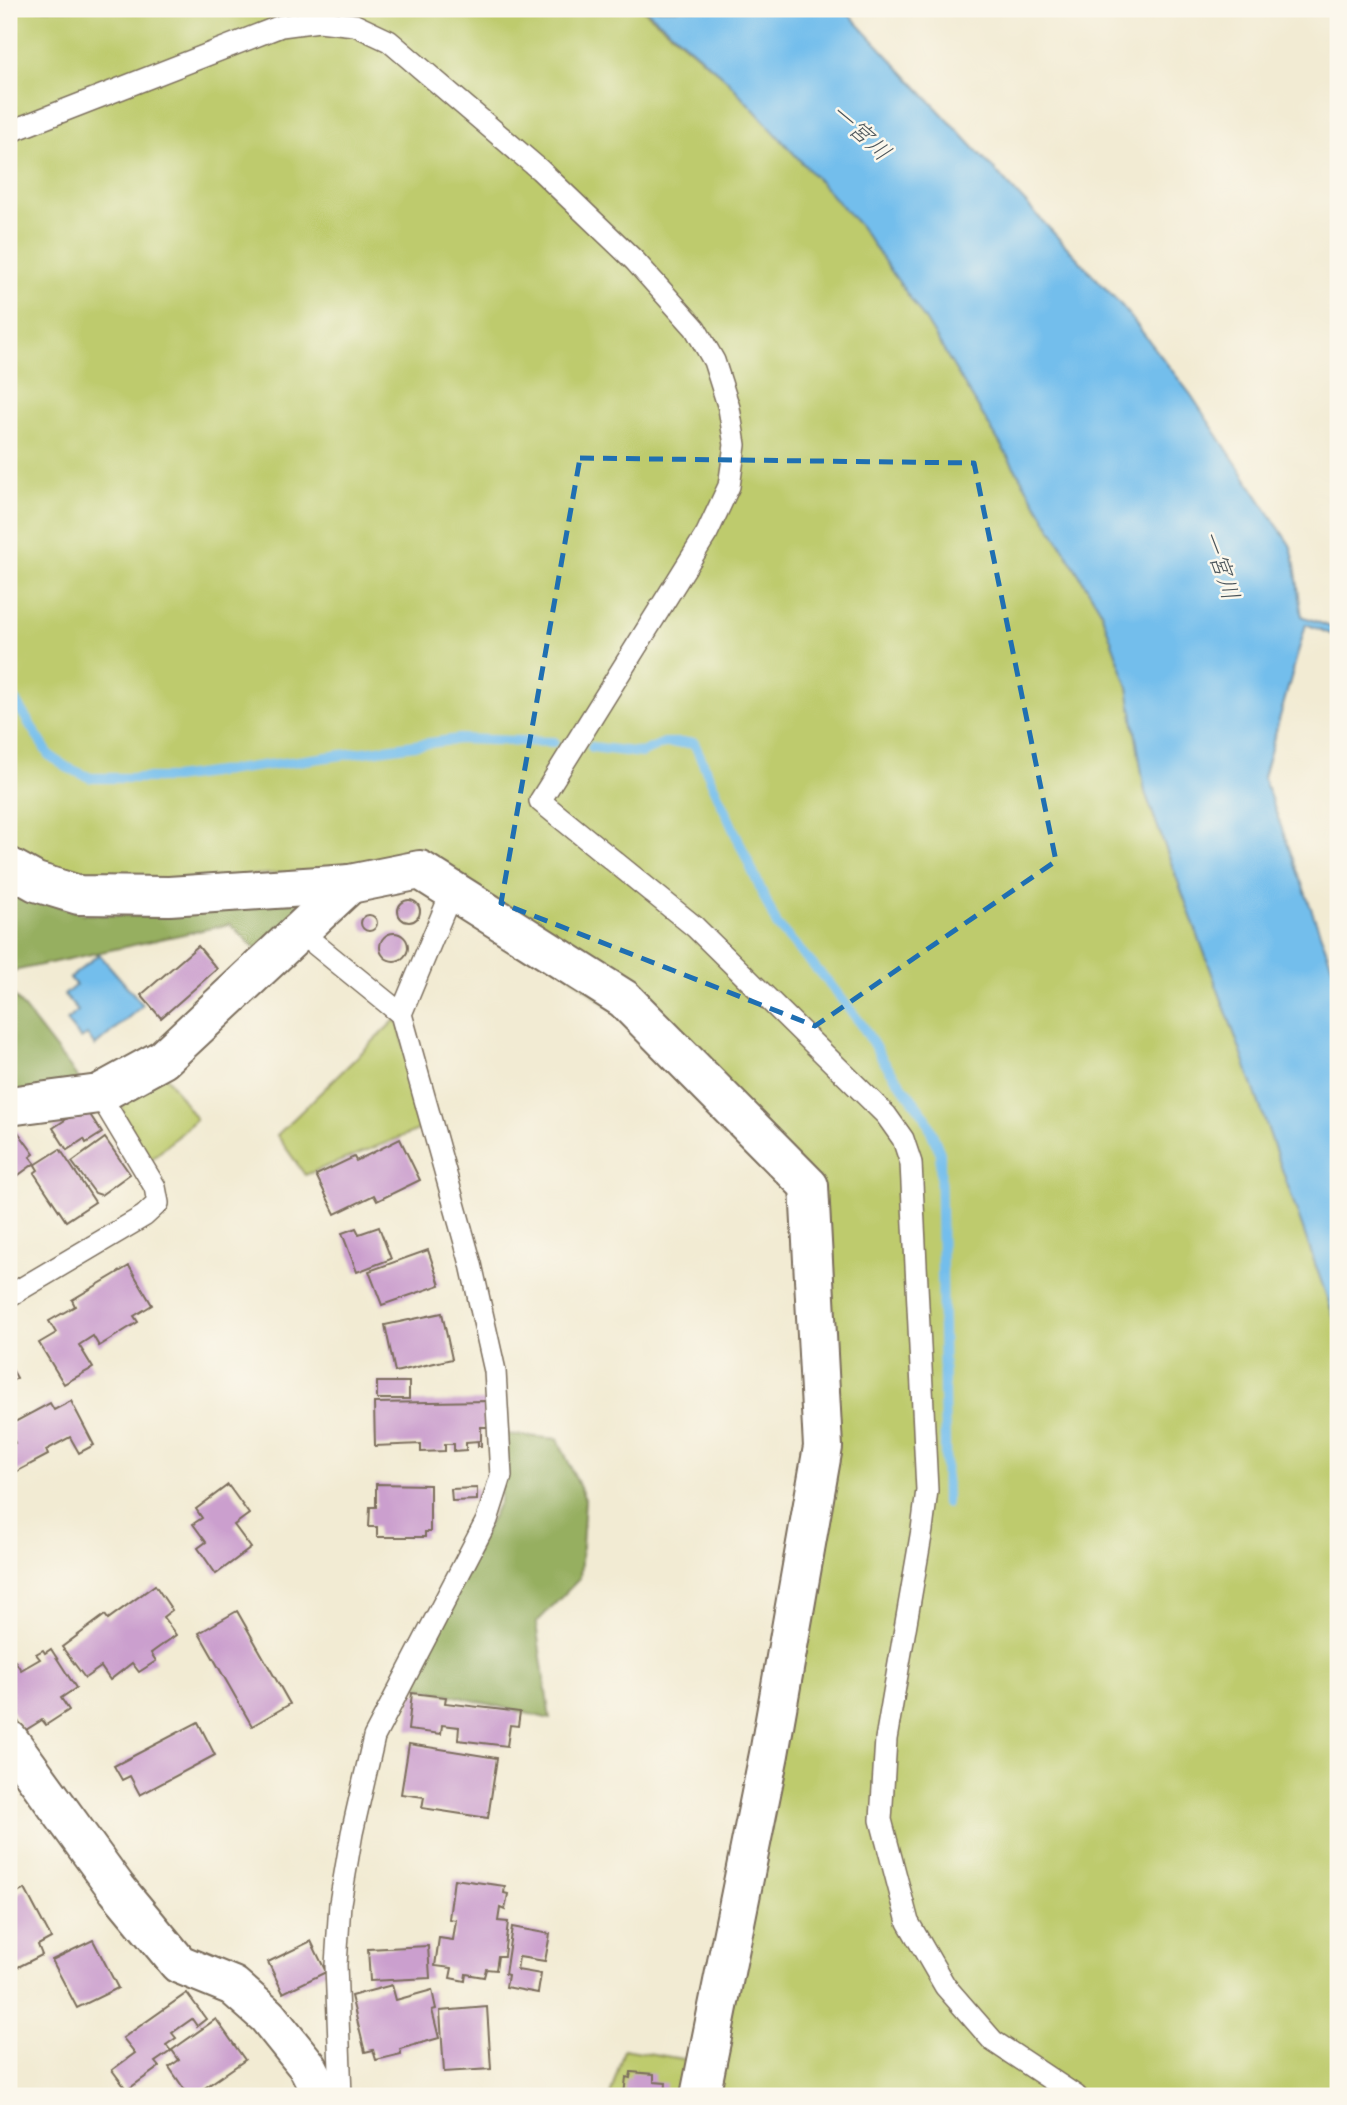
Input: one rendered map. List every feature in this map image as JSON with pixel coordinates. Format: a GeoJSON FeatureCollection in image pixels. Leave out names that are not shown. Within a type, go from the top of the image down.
{"type":"FeatureCollection","features":[{"type":"Feature","properties":{"kind":"street"},"geometry":{"type":"LineString","coordinates":[[9,867],[36,882],[79,895],[169,896],[350,884],[420,870],[624,999],[809,1186],[823,1447],[769,1754],[700,2096]]}},
{"type":"Feature","properties":{"kind":"street"},"geometry":{"type":"LineString","coordinates":[[9,1106],[99,1094],[163,1059],[350,884]]}},
{"type":"Feature","properties":{"kind":"street"},"geometry":{"type":"LineString","coordinates":[[9,1740],[117,1889],[179,1964],[233,1986],[267,2016],[308,2067],[325,2095]]}},
{"type":"Feature","properties":{"kind":"lane"},"geometry":{"type":"LineString","coordinates":[[9,132],[281,26],[319,20],[355,24],[389,41],[540,170],[635,261],[695,328],[714,361],[729,408],[735,444],[729,486],[707,533],[540,801],[695,927],[886,1115],[903,1139],[911,1163],[927,1490],[886,1738],[881,1820],[908,1922],[945,1986],[993,2041],[1076,2096]]}},
{"type":"Feature","properties":{"kind":"lane"},"geometry":{"type":"LineString","coordinates":[[401,1014],[453,889]]}},
{"type":"Feature","properties":{"kind":"lane"},"geometry":{"type":"LineString","coordinates":[[299,932],[401,1014],[471,1264],[495,1371],[501,1476],[486,1520],[374,1737],[352,1833],[340,1903],[325,2095]]}},
{"type":"Feature","properties":{"kind":"lane"},"geometry":{"type":"LineString","coordinates":[[9,1296],[144,1216],[158,1203],[155,1187],[99,1094]]}},
{"type":"Feature","properties":{"kind":"highlighted area"},"geometry":{"type":"Polygon","coordinates":[[[580,458],[974,463],[1056,861],[815,1026],[501,903],[580,458]]]}},
{"type":"Feature","properties":{"kind":"green space"},"geometry":{"type":"Polygon","coordinates":[[[9,9],[642,9],[726,79],[860,226],[926,321],[1100,609],[1128,687],[1145,792],[1240,1049],[1338,1329],[1338,2096],[712,2096],[833,1455],[822,1185],[429,858],[351,868],[81,887],[9,860],[9,9]]]}},
{"type":"Feature","properties":{"kind":"green space"},"geometry":{"type":"Polygon","coordinates":[[[9,891],[84,914],[159,917],[296,901],[304,919],[262,955],[230,924],[9,972],[9,891]]]}},
{"type":"Feature","properties":{"kind":"green space"},"geometry":{"type":"Polygon","coordinates":[[[9,989],[85,1087],[9,1099],[9,989]]]}},
{"type":"Feature","properties":{"kind":"green space"},"geometry":{"type":"Polygon","coordinates":[[[397,1018],[426,1127],[305,1175],[277,1135],[397,1018]]]}},
{"type":"Feature","properties":{"kind":"green space"},"geometry":{"type":"Polygon","coordinates":[[[163,1072],[196,1119],[150,1161],[133,1137],[122,1108],[129,1092],[163,1072]]]}},
{"type":"Feature","properties":{"kind":"green space"},"geometry":{"type":"Polygon","coordinates":[[[504,1434],[558,1439],[585,1499],[580,1578],[536,1623],[550,1719],[410,1685],[500,1501],[504,1434]]]}},
{"type":"Feature","properties":{"kind":"green space"},"geometry":{"type":"Polygon","coordinates":[[[624,2049],[695,2061],[689,2096],[610,2096],[624,2049]]]}},
{"type":"Feature","properties":{"kind":"water","name":"一宮川"},"geometry":{"type":"Polygon","coordinates":[[[645,9],[844,9],[1122,306],[1191,395],[1290,545],[1302,616],[1338,630],[1338,637],[1306,624],[1263,777],[1338,982],[1338,1329],[1240,1049],[1145,792],[1128,687],[1100,609],[926,321],[860,226],[726,79],[645,9]]]}},
{"type":"Feature","properties":{"kind":"water"},"geometry":{"type":"Polygon","coordinates":[[[99,954],[143,1005],[95,1046],[87,1035],[81,1039],[66,1021],[78,1011],[64,995],[76,985],[70,978],[99,954]]]}},
{"type":"Feature","properties":{"kind":"building"},"geometry":{"type":"Polygon","coordinates":[[[409,900],[417,903],[420,911],[417,919],[409,922],[401,919],[398,911],[401,903],[409,900]]]}},
{"type":"Feature","properties":{"kind":"building"},"geometry":{"type":"Polygon","coordinates":[[[369,915],[375,917],[375,929],[369,931],[363,929],[361,923],[363,917],[369,915]]]}},
{"type":"Feature","properties":{"kind":"building"},"geometry":{"type":"Polygon","coordinates":[[[394,933],[404,937],[408,947],[404,957],[394,961],[384,957],[380,947],[384,937],[394,933]]]}},
{"type":"Feature","properties":{"kind":"building"},"geometry":{"type":"Polygon","coordinates":[[[198,946],[217,969],[161,1018],[141,995],[198,946]]]}},
{"type":"Feature","properties":{"kind":"building"},"geometry":{"type":"Polygon","coordinates":[[[85,1107],[102,1133],[86,1143],[84,1139],[67,1150],[53,1128],[85,1107]]]}},
{"type":"Feature","properties":{"kind":"building"},"geometry":{"type":"Polygon","coordinates":[[[10,1121],[34,1154],[30,1157],[35,1163],[9,1182],[10,1121]]]}},
{"type":"Feature","properties":{"kind":"building"},"geometry":{"type":"Polygon","coordinates":[[[105,1138],[130,1174],[101,1195],[95,1193],[72,1162],[105,1138]]]}},
{"type":"Feature","properties":{"kind":"building"},"geometry":{"type":"Polygon","coordinates":[[[400,1139],[420,1180],[377,1201],[374,1195],[335,1214],[316,1175],[354,1157],[356,1161],[400,1139]]]}},
{"type":"Feature","properties":{"kind":"building"},"geometry":{"type":"Polygon","coordinates":[[[60,1149],[95,1202],[66,1221],[34,1173],[38,1170],[35,1165],[60,1149]]]}},
{"type":"Feature","properties":{"kind":"building"},"geometry":{"type":"Polygon","coordinates":[[[379,1227],[391,1259],[357,1272],[342,1233],[356,1228],[359,1234],[379,1227]]]}},
{"type":"Feature","properties":{"kind":"building"},"geometry":{"type":"Polygon","coordinates":[[[428,1250],[440,1285],[382,1305],[369,1271],[428,1250]]]}},
{"type":"Feature","properties":{"kind":"building"},"geometry":{"type":"Polygon","coordinates":[[[129,1266],[152,1305],[134,1316],[138,1322],[99,1346],[93,1336],[79,1345],[93,1368],[64,1384],[39,1343],[56,1333],[49,1321],[75,1306],[72,1300],[129,1266]]]}},
{"type":"Feature","properties":{"kind":"building"},"geometry":{"type":"Polygon","coordinates":[[[442,1313],[452,1359],[395,1372],[385,1325],[442,1313]]]}},
{"type":"Feature","properties":{"kind":"building"},"geometry":{"type":"Polygon","coordinates":[[[9,1364],[17,1378],[9,1383],[9,1364]]]}},
{"type":"Feature","properties":{"kind":"building"},"geometry":{"type":"Polygon","coordinates":[[[377,1382],[409,1382],[409,1399],[377,1399],[377,1382]]]}},
{"type":"Feature","properties":{"kind":"building"},"geometry":{"type":"Polygon","coordinates":[[[71,1401],[94,1445],[79,1453],[70,1437],[46,1450],[48,1455],[16,1472],[9,1458],[9,1447],[15,1443],[9,1425],[50,1403],[54,1410],[71,1401]]]}},
{"type":"Feature","properties":{"kind":"building"},"geometry":{"type":"Polygon","coordinates":[[[487,1401],[488,1427],[481,1427],[481,1446],[478,1446],[478,1441],[466,1442],[466,1450],[454,1451],[454,1444],[445,1444],[445,1451],[421,1452],[421,1444],[375,1446],[374,1403],[487,1401]]]}},
{"type":"Feature","properties":{"kind":"building"},"geometry":{"type":"Polygon","coordinates":[[[376,1484],[430,1485],[430,1532],[425,1532],[425,1537],[377,1537],[377,1527],[369,1527],[370,1507],[376,1507],[376,1484]]]}},
{"type":"Feature","properties":{"kind":"building"},"geometry":{"type":"Polygon","coordinates":[[[228,1485],[249,1514],[234,1525],[251,1548],[216,1574],[198,1548],[206,1542],[193,1524],[202,1518],[196,1509],[228,1485]]]}},
{"type":"Feature","properties":{"kind":"building"},"geometry":{"type":"Polygon","coordinates":[[[477,1488],[477,1500],[452,1501],[451,1489],[477,1488]]]}},
{"type":"Feature","properties":{"kind":"building"},"geometry":{"type":"Polygon","coordinates":[[[155,1585],[172,1610],[163,1617],[176,1635],[151,1653],[156,1661],[139,1672],[132,1663],[110,1680],[101,1667],[85,1678],[62,1647],[105,1615],[108,1619],[155,1585]]]}},
{"type":"Feature","properties":{"kind":"building"},"geometry":{"type":"Polygon","coordinates":[[[237,1611],[290,1704],[252,1726],[199,1633],[237,1611]]]}},
{"type":"Feature","properties":{"kind":"building"},"geometry":{"type":"Polygon","coordinates":[[[51,1649],[76,1688],[61,1698],[69,1710],[46,1725],[42,1720],[24,1731],[9,1706],[9,1665],[15,1661],[21,1670],[40,1659],[36,1654],[51,1649]]]}},
{"type":"Feature","properties":{"kind":"building"},"geometry":{"type":"Polygon","coordinates":[[[412,1693],[446,1697],[445,1703],[520,1712],[518,1726],[510,1725],[507,1746],[458,1740],[459,1727],[442,1725],[441,1734],[408,1730],[412,1693]]]}},
{"type":"Feature","properties":{"kind":"building"},"geometry":{"type":"Polygon","coordinates":[[[198,1722],[215,1755],[140,1795],[130,1776],[122,1780],[114,1766],[198,1722]]]}},
{"type":"Feature","properties":{"kind":"building"},"geometry":{"type":"Polygon","coordinates":[[[409,1744],[497,1758],[488,1818],[422,1808],[424,1797],[401,1794],[409,1744]]]}},
{"type":"Feature","properties":{"kind":"building"},"geometry":{"type":"Polygon","coordinates":[[[454,1879],[505,1886],[504,1893],[508,1894],[505,1910],[500,1908],[498,1921],[508,1922],[504,1956],[498,1956],[496,1970],[486,1969],[484,1977],[466,1974],[465,1981],[450,1978],[452,1968],[435,1966],[439,1938],[453,1940],[456,1920],[449,1919],[454,1879]]]}},
{"type":"Feature","properties":{"kind":"building"},"geometry":{"type":"Polygon","coordinates":[[[25,1889],[51,1938],[38,1945],[42,1955],[16,1968],[12,1958],[9,1960],[9,1897],[25,1889]]]}},
{"type":"Feature","properties":{"kind":"building"},"geometry":{"type":"Polygon","coordinates":[[[512,1927],[550,1934],[545,1961],[519,1957],[517,1970],[541,1974],[538,1993],[506,1987],[508,1975],[505,1974],[512,1927]]]}},
{"type":"Feature","properties":{"kind":"building"},"geometry":{"type":"Polygon","coordinates":[[[93,1940],[118,1988],[77,2008],[52,1960],[93,1940]]]}},
{"type":"Feature","properties":{"kind":"building"},"geometry":{"type":"Polygon","coordinates":[[[311,1941],[326,1972],[283,1993],[268,1962],[311,1941]]]}},
{"type":"Feature","properties":{"kind":"building"},"geometry":{"type":"Polygon","coordinates":[[[428,1946],[430,1978],[370,1981],[368,1949],[428,1946]]]}},
{"type":"Feature","properties":{"kind":"building"},"geometry":{"type":"Polygon","coordinates":[[[392,1985],[396,2000],[432,1990],[436,2009],[432,2010],[439,2038],[400,2049],[401,2054],[376,2060],[373,2050],[365,2052],[351,1996],[392,1985]]]}},
{"type":"Feature","properties":{"kind":"building"},"geometry":{"type":"Polygon","coordinates":[[[187,1993],[206,2019],[197,2026],[192,2019],[172,2033],[176,2038],[166,2045],[171,2051],[155,2062],[159,2067],[127,2090],[112,2070],[135,2053],[123,2038],[187,1993]]]}},
{"type":"Feature","properties":{"kind":"building"},"geometry":{"type":"Polygon","coordinates":[[[487,2007],[491,2069],[444,2072],[440,2011],[487,2007]]]}},
{"type":"Feature","properties":{"kind":"building"},"geometry":{"type":"Polygon","coordinates":[[[216,2019],[245,2060],[193,2096],[189,2096],[169,2067],[179,2060],[172,2050],[216,2019]]]}},
{"type":"Feature","properties":{"kind":"building"},"geometry":{"type":"Polygon","coordinates":[[[631,2072],[654,2074],[654,2082],[666,2083],[665,2096],[624,2095],[626,2077],[630,2078],[631,2072]]]}},
{"type":"Feature","properties":{"kind":"waterway"},"geometry":{"type":"LineString","coordinates":[[9,691],[49,755],[66,767],[91,778],[174,778],[459,739],[554,742]]}},
{"type":"Feature","properties":{"kind":"waterway"},"geometry":{"type":"LineString","coordinates":[[592,747],[641,753],[664,743],[694,743],[777,925],[862,1025],[884,1062],[925,1116],[940,1153],[946,1503]]}}]}
